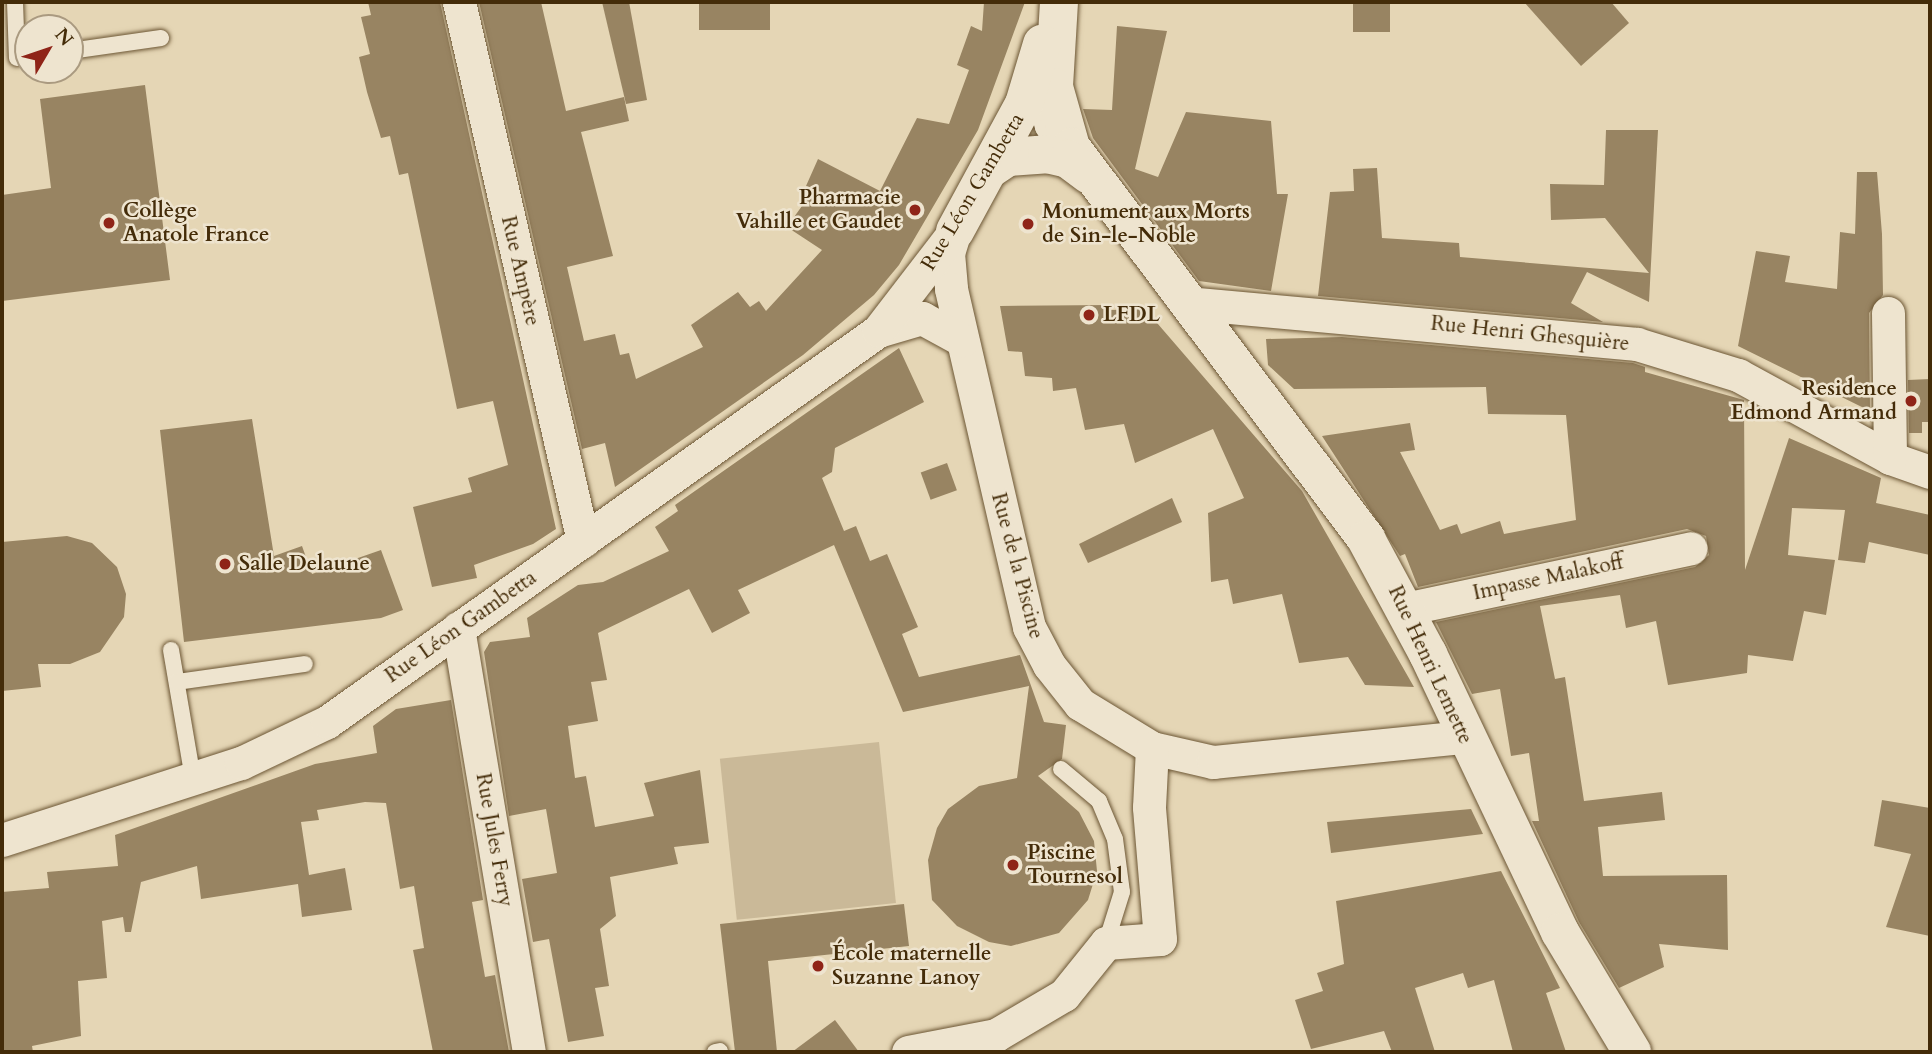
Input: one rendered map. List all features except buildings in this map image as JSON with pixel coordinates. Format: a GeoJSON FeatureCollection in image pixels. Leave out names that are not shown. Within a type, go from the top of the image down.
{"type":"FeatureCollection","features":[{"type":"Feature","properties":{"kind":"street","name":"Rue Ampère"},"geometry":{"type":"LineString","coordinates":[[458,2],[583,541]]}},
{"type":"Feature","properties":{"kind":"street","name":"Rue Léon Gambetta"},"geometry":{"type":"LineString","coordinates":[[2,840],[193,779],[308,734],[878,331],[955,231],[990,169],[1034,81],[1045,2]]}},
{"type":"Feature","properties":{"kind":"street","name":"Rue Henri Lemette"},"geometry":{"type":"LineString","coordinates":[[1059,2],[1057,110],[1075,166],[1322,475],[1405,609],[1463,737],[1560,932],[1632,1052]]}},
{"type":"Feature","properties":{"kind":"street"},"geometry":{"type":"LineString","coordinates":[[990,169],[1018,155],[1075,166]]}},
{"type":"Feature","properties":{"kind":"street","name":"Rue de la Piscine"},"geometry":{"type":"LineString","coordinates":[[955,231],[948,268],[962,340],[1038,646],[1080,704],[1152,748],[1192,760],[1235,762],[1463,737]]}},
{"type":"Feature","properties":{"kind":"street","name":"Rue Henri Ghesquière"},"geometry":{"type":"LineString","coordinates":[[1186,303],[1637,344],[1738,376],[1890,458],[1930,472]]}},
{"type":"Feature","properties":{"kind":"street"},"geometry":{"type":"LineString","coordinates":[[1888,313],[1890,458]]}},
{"type":"Feature","properties":{"kind":"street","name":"Rue Léon Gambetta"},"geometry":{"type":"LineString","coordinates":[[878,331],[922,318],[962,340]]}},
{"type":"Feature","properties":{"kind":"street","name":"Impasse Malakoff"},"geometry":{"type":"LineString","coordinates":[[1405,609],[1691,548]]}},
{"type":"Feature","properties":{"kind":"street","name":"Rue Jules Ferry"},"geometry":{"type":"LineString","coordinates":[[457,628],[529,1052]]}},
{"type":"Feature","properties":{"kind":"street"},"geometry":{"type":"LineString","coordinates":[[908,1052],[978,1041],[1033,1017],[1080,979],[1106,943],[1160,939],[1149,807],[1152,748]]}},
{"type":"Feature","properties":{"kind":"lane"},"geometry":{"type":"LineString","coordinates":[[84,49],[161,38]]}},
{"type":"Feature","properties":{"kind":"lane"},"geometry":{"type":"LineString","coordinates":[[1034,81],[1039,118],[1331,506],[1463,737]]}},
{"type":"Feature","properties":{"kind":"lane"},"geometry":{"type":"LineString","coordinates":[[171,650],[193,779]]}},
{"type":"Feature","properties":{"kind":"lane"},"geometry":{"type":"LineString","coordinates":[[177,682],[305,664]]}},
{"type":"Feature","properties":{"kind":"lane"},"geometry":{"type":"LineString","coordinates":[[1060,769],[1099,801],[1115,839],[1122,892],[1106,943]]}},
{"type":"Feature","properties":{"kind":"lane"},"geometry":{"type":"LineString","coordinates":[[715,1052],[720,1051]]}},
{"type":"Feature","properties":{"kind":"shaded area"},"geometry":{"type":"Polygon","coordinates":[[[879,742],[896,903],[737,920],[720,759],[879,742]]]}},
{"type":"Feature","properties":{"kind":"place","name":"Pharmacie Vahille et Gaudet"},"geometry":{"type":"Point","coordinates":[915,210]}},
{"type":"Feature","properties":{"kind":"place","name":"Collège Anatole France"},"geometry":{"type":"Point","coordinates":[109,223]}},
{"type":"Feature","properties":{"kind":"place","name":"Monument aux Morts de Sin-le-Noble"},"geometry":{"type":"Point","coordinates":[1028,224]}},
{"type":"Feature","properties":{"kind":"place","name":"LFDL"},"geometry":{"type":"Point","coordinates":[1089,315]}},
{"type":"Feature","properties":{"kind":"place","name":"Residence Edmond Armand"},"geometry":{"type":"Point","coordinates":[1911,401]}},
{"type":"Feature","properties":{"kind":"place","name":"Salle Delaune"},"geometry":{"type":"Point","coordinates":[225,564]}},
{"type":"Feature","properties":{"kind":"place","name":"Piscine Tournesol"},"geometry":{"type":"Point","coordinates":[1013,865]}},
{"type":"Feature","properties":{"kind":"place","name":"École maternelle Suzanne Lanoy"},"geometry":{"type":"Point","coordinates":[818,966]}}]}
